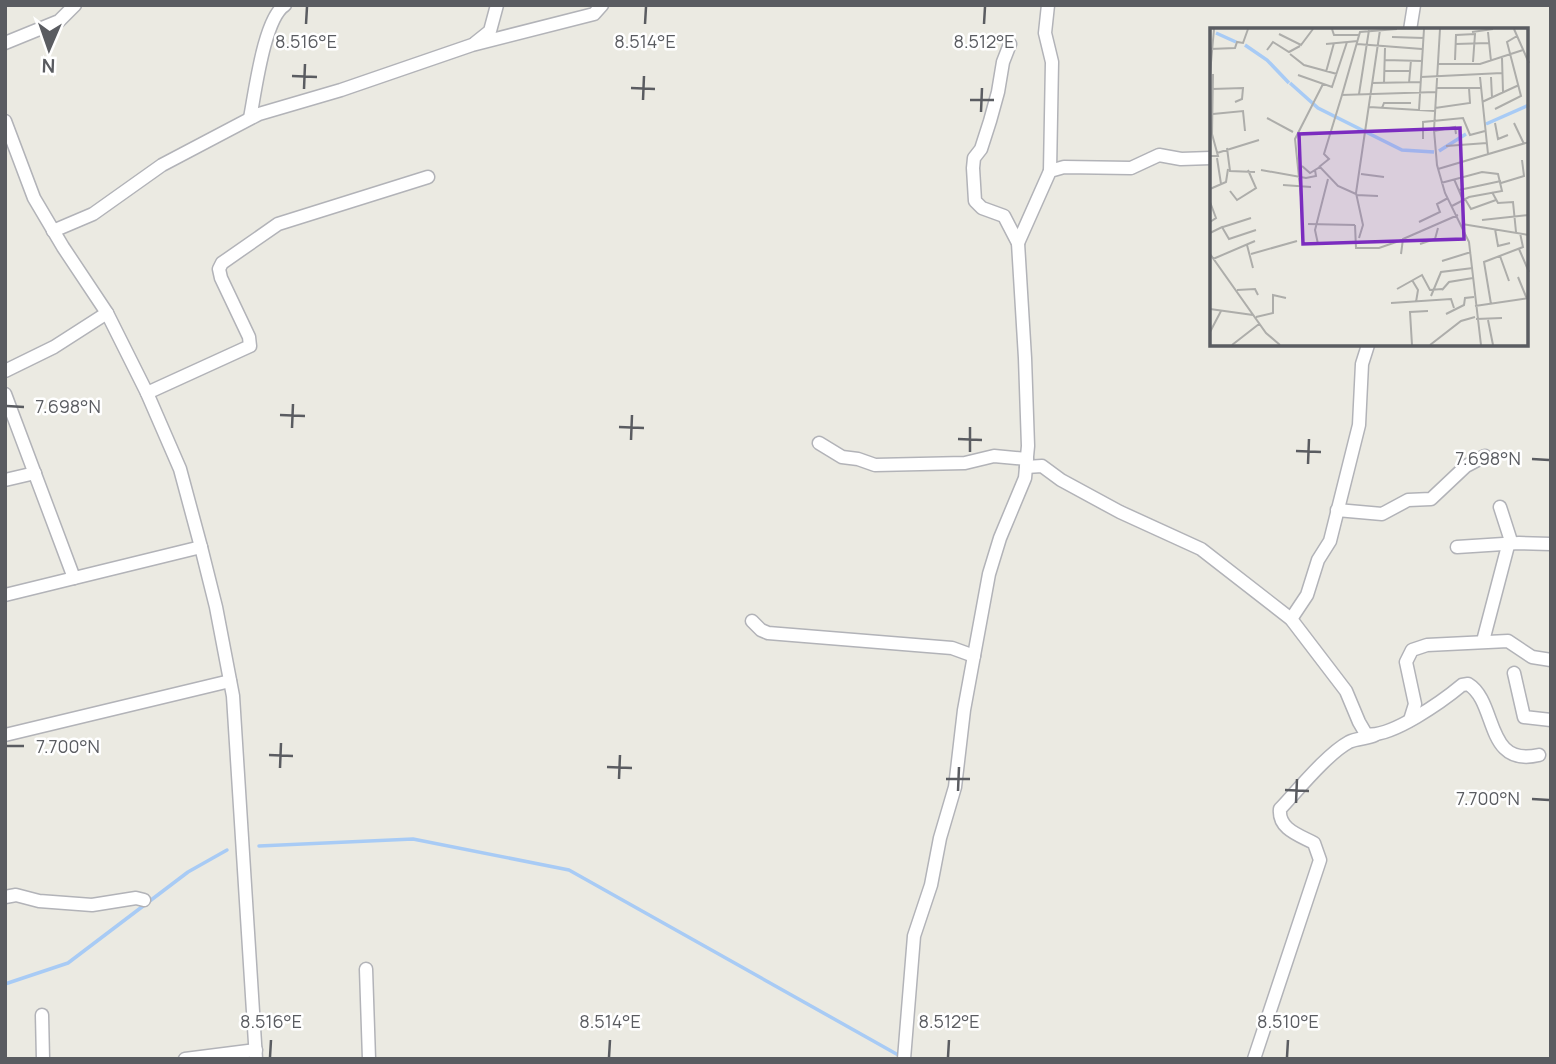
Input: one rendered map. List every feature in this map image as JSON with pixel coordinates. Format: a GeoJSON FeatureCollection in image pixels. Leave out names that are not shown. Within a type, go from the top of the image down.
{"type":"FeatureCollection","features":[{"type":"Feature","properties":{"kind":"street"},"geometry":{"type":"LineString","coordinates":[[5,43],[59,21],[75,5]]}},
{"type":"Feature","properties":{"kind":"street"},"geometry":{"type":"LineString","coordinates":[[250,118],[265,43],[276,13],[285,5]]}},
{"type":"Feature","properties":{"kind":"street"},"geometry":{"type":"LineString","coordinates":[[472,45],[490,31],[497,5]]}},
{"type":"Feature","properties":{"kind":"street"},"geometry":{"type":"LineString","coordinates":[[53,231],[93,214],[162,165],[250,118],[472,45],[594,14],[601,8],[614,5]]}},
{"type":"Feature","properties":{"kind":"street"},"geometry":{"type":"LineString","coordinates":[[1018,243],[1050,171],[1052,62],[1045,33],[1048,5]]}},
{"type":"Feature","properties":{"kind":"street"},"geometry":{"type":"LineString","coordinates":[[1410,28],[1414,5]]}},
{"type":"Feature","properties":{"kind":"street"},"geometry":{"type":"LineString","coordinates":[[905,1055],[914,936],[931,885],[940,838],[956,788],[964,710],[992,563],[1025,478],[1024,308],[1018,243],[1004,216],[982,208],[974,195],[973,163],[981,149],[990,121],[1003,62],[1010,44]]}},
{"type":"Feature","properties":{"kind":"street"},"geometry":{"type":"LineString","coordinates":[[5,121],[10,146],[34,198],[107,313],[148,393],[180,469],[216,607],[235,718],[256,1054],[185,1059]]}},
{"type":"Feature","properties":{"kind":"street"},"geometry":{"type":"LineString","coordinates":[[1050,171],[1064,167],[1131,168],[1159,155],[1181,159],[1210,158]]}},
{"type":"Feature","properties":{"kind":"street"},"geometry":{"type":"LineString","coordinates":[[148,393],[250,346],[249,337],[221,278],[219,269],[222,262],[278,224],[428,177]]}},
{"type":"Feature","properties":{"kind":"street"},"geometry":{"type":"LineString","coordinates":[[5,371],[54,346],[107,313]]}},
{"type":"Feature","properties":{"kind":"street"},"geometry":{"type":"LineString","coordinates":[[1291,619],[1307,595],[1318,560],[1330,541],[1359,425],[1362,364],[1368,346]]}},
{"type":"Feature","properties":{"kind":"street"},"geometry":{"type":"LineString","coordinates":[[5,394],[74,578]]}},
{"type":"Feature","properties":{"kind":"street"},"geometry":{"type":"LineString","coordinates":[[819,443],[842,457],[875,465],[965,463],[994,456],[1042,466],[1061,481],[1119,512],[1202,549],[1291,619],[1346,691],[1366,734],[1376,735]]}},
{"type":"Feature","properties":{"kind":"street"},"geometry":{"type":"LineString","coordinates":[[1337,510],[1382,514],[1408,500],[1432,499],[1466,466],[1485,456]]}},
{"type":"Feature","properties":{"kind":"street"},"geometry":{"type":"LineString","coordinates":[[5,480],[35,472]]}},
{"type":"Feature","properties":{"kind":"street"},"geometry":{"type":"LineString","coordinates":[[1483,641],[1510,538],[1500,506]]}},
{"type":"Feature","properties":{"kind":"street"},"geometry":{"type":"LineString","coordinates":[[1457,547],[1551,544]]}},
{"type":"Feature","properties":{"kind":"street"},"geometry":{"type":"LineString","coordinates":[[5,595],[201,547]]}},
{"type":"Feature","properties":{"kind":"street"},"geometry":{"type":"LineString","coordinates":[[752,621],[768,633],[952,648],[974,656]]}},
{"type":"Feature","properties":{"kind":"street"},"geometry":{"type":"LineString","coordinates":[[1410,720],[1415,704],[1406,662],[1412,650],[1427,645],[1508,641],[1532,657],[1551,660]]}},
{"type":"Feature","properties":{"kind":"street"},"geometry":{"type":"LineString","coordinates":[[1514,673],[1524,717],[1551,720]]}},
{"type":"Feature","properties":{"kind":"street"},"geometry":{"type":"LineString","coordinates":[[5,735],[230,681]]}},
{"type":"Feature","properties":{"kind":"street"},"geometry":{"type":"LineString","coordinates":[[1254,1059],[1320,860],[1314,844],[1284,826],[1279,817],[1280,809],[1332,755],[1350,741],[1367,739],[1410,720],[1462,685],[1468,684],[1476,689],[1500,744],[1518,756],[1528,758],[1539,755]]}},
{"type":"Feature","properties":{"kind":"street"},"geometry":{"type":"LineString","coordinates":[[5,897],[16,895],[39,901],[92,905],[136,898],[144,900]]}},
{"type":"Feature","properties":{"kind":"street"},"geometry":{"type":"LineString","coordinates":[[366,970],[369,1059]]}},
{"type":"Feature","properties":{"kind":"street"},"geometry":{"type":"LineString","coordinates":[[42,1015],[43,1059]]}},
{"type":"Feature","properties":{"kind":"waterway"},"geometry":{"type":"LineString","coordinates":[[259,846],[413,839],[569,870],[900,1056]]}},
{"type":"Feature","properties":{"kind":"waterway"},"geometry":{"type":"LineString","coordinates":[[5,984],[68,963],[188,872],[227,850]]}}]}
